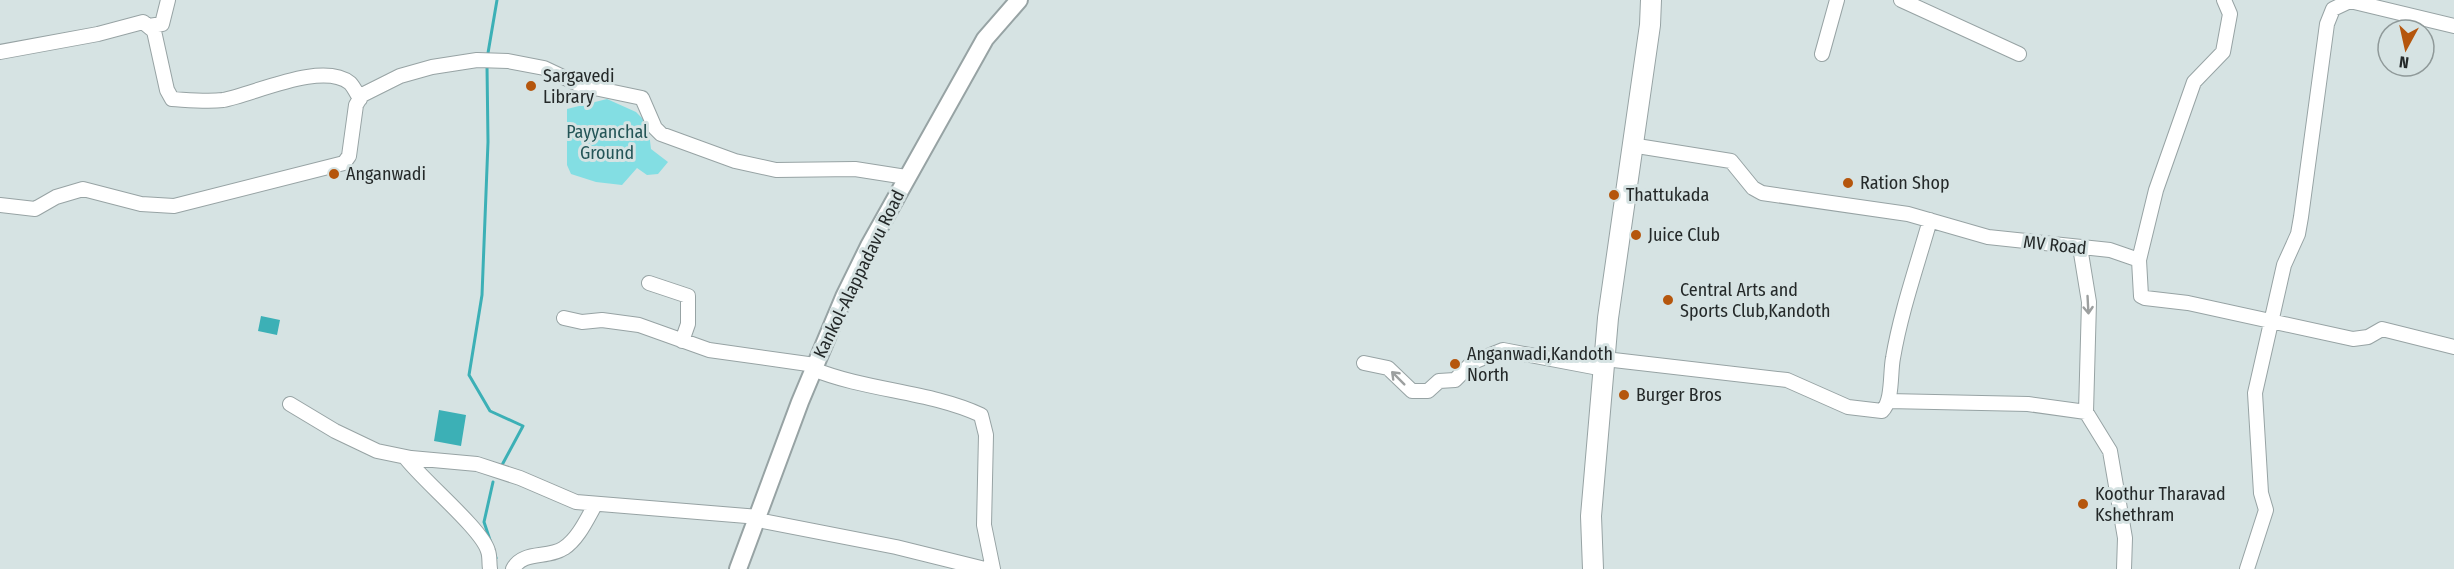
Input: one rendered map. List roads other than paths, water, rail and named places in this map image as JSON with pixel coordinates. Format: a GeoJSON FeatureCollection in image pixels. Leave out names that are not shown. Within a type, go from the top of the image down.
{"type":"FeatureCollection","features":[{"type":"Feature","properties":{"kind":"highway"},"geometry":{"type":"LineString","coordinates":[[1593,569],[1592,516],[1605,364],[1631,145],[1650,25],[1651,0]]}},
{"type":"Feature","properties":{"kind":"main road","name":"Kankol-Alappadavu Road"},"geometry":{"type":"LineString","coordinates":[[738,569],[759,519],[780,454],[843,297],[906,177],[947,111],[985,39],[1019,0]]}},
{"type":"Feature","properties":{"kind":"street"},"geometry":{"type":"LineString","coordinates":[[149,26],[162,24],[168,0]]}},
{"type":"Feature","properties":{"kind":"street"},"geometry":{"type":"LineString","coordinates":[[1822,54],[1837,0]]}},
{"type":"Feature","properties":{"kind":"street"},"geometry":{"type":"LineString","coordinates":[[1901,0],[2019,54]]}},
{"type":"Feature","properties":{"kind":"street"},"geometry":{"type":"LineString","coordinates":[[2224,0],[2230,14],[2223,52],[2194,82],[2156,190],[2139,260],[2140,296],[2270,320],[2354,339],[2368,337],[2382,329],[2454,347]]}},
{"type":"Feature","properties":{"kind":"street"},"geometry":{"type":"LineString","coordinates":[[2247,569],[2266,510],[2261,493],[2255,393],[2284,265],[2298,234],[2325,35],[2333,9],[2350,1],[2454,26]]}},
{"type":"Feature","properties":{"kind":"street"},"geometry":{"type":"LineString","coordinates":[[0,52],[98,34],[143,22],[154,31],[167,90],[172,99],[221,100],[303,78],[324,76],[338,77],[350,84],[360,99]]}},
{"type":"Feature","properties":{"kind":"street"},"geometry":{"type":"LineString","coordinates":[[0,205],[35,209],[56,197],[84,189],[141,204],[174,206],[344,163],[349,156],[356,105],[373,88],[432,67],[477,60],[508,61],[544,68],[580,85],[642,98],[655,128],[661,134],[735,161],[776,170],[855,168],[906,177]]}},
{"type":"Feature","properties":{"kind":"street","name":"MV Road"},"geometry":{"type":"LineString","coordinates":[[1631,145],[1731,161],[1753,188],[1762,193],[1886,210],[1988,237],[2110,250],[2139,260]]}},
{"type":"Feature","properties":{"kind":"street"},"geometry":{"type":"LineString","coordinates":[[1364,363],[1388,368],[1412,392],[1428,391],[1439,381],[1455,380],[1473,362],[1503,350],[1605,364],[1787,380],[1848,407],[1882,411],[1888,401],[1901,311],[1930,220]]}},
{"type":"Feature","properties":{"kind":"street"},"geometry":{"type":"LineString","coordinates":[[2080,247],[2089,302],[2086,412],[2110,451],[2125,538],[2124,569]]}},
{"type":"Feature","properties":{"kind":"street"},"geometry":{"type":"LineString","coordinates":[[649,284],[688,296],[688,324],[682,341]]}},
{"type":"Feature","properties":{"kind":"street"},"geometry":{"type":"LineString","coordinates":[[564,318],[582,322],[602,320],[639,325],[709,350],[814,367],[874,387],[964,407],[981,415],[986,435],[984,525],[993,569]]}},
{"type":"Feature","properties":{"kind":"street"},"geometry":{"type":"LineString","coordinates":[[1888,401],[2028,404],[2086,412]]}},
{"type":"Feature","properties":{"kind":"street"},"geometry":{"type":"LineString","coordinates":[[290,404],[306,416],[366,446],[405,457],[477,464],[520,478],[576,502],[595,505],[640,506],[759,519],[896,547],[985,569]]}},
{"type":"Feature","properties":{"kind":"street"},"geometry":{"type":"LineString","coordinates":[[405,457],[419,476],[479,534],[488,549],[490,569]]}},
{"type":"Feature","properties":{"kind":"street"},"geometry":{"type":"LineString","coordinates":[[513,569],[526,556],[554,554],[566,547],[584,526],[595,505]]}},
{"type":"Feature","properties":{"kind":"waterway"},"geometry":{"type":"LineString","coordinates":[[488,53],[497,0]]}},
{"type":"Feature","properties":{"kind":"waterway"},"geometry":{"type":"LineString","coordinates":[[487,66],[488,142],[482,295],[469,375],[490,411],[523,426],[502,465]]}},
{"type":"Feature","properties":{"kind":"waterway"},"geometry":{"type":"LineString","coordinates":[[493,482],[484,522],[496,558]]}},
{"type":"Feature","properties":{"kind":"place","name":"Sargavedi Library"},"geometry":{"type":"Point","coordinates":[531,86]}},
{"type":"Feature","properties":{"kind":"place","name":"Anganwadi"},"geometry":{"type":"Point","coordinates":[334,174]}},
{"type":"Feature","properties":{"kind":"place","name":"Ration Shop"},"geometry":{"type":"Point","coordinates":[1848,183]}},
{"type":"Feature","properties":{"kind":"place","name":"Thattukada"},"geometry":{"type":"Point","coordinates":[1614,195]}},
{"type":"Feature","properties":{"kind":"place","name":"Juice Club"},"geometry":{"type":"Point","coordinates":[1636,235]}},
{"type":"Feature","properties":{"kind":"place","name":"Central Arts and Sports Club,Kandoth"},"geometry":{"type":"Point","coordinates":[1668,300]}},
{"type":"Feature","properties":{"kind":"place","name":"Anganwadi,Kandoth North"},"geometry":{"type":"Point","coordinates":[1455,364]}},
{"type":"Feature","properties":{"kind":"place","name":"Burger Bros"},"geometry":{"type":"Point","coordinates":[1624,395]}},
{"type":"Feature","properties":{"kind":"place","name":"Koothur Tharavad Kshethram"},"geometry":{"type":"Point","coordinates":[2083,504]}},
{"type":"Feature","properties":{"kind":"park label","name":"Payyanchal Ground"},"geometry":{"type":"Point","coordinates":[607,142]}}]}
